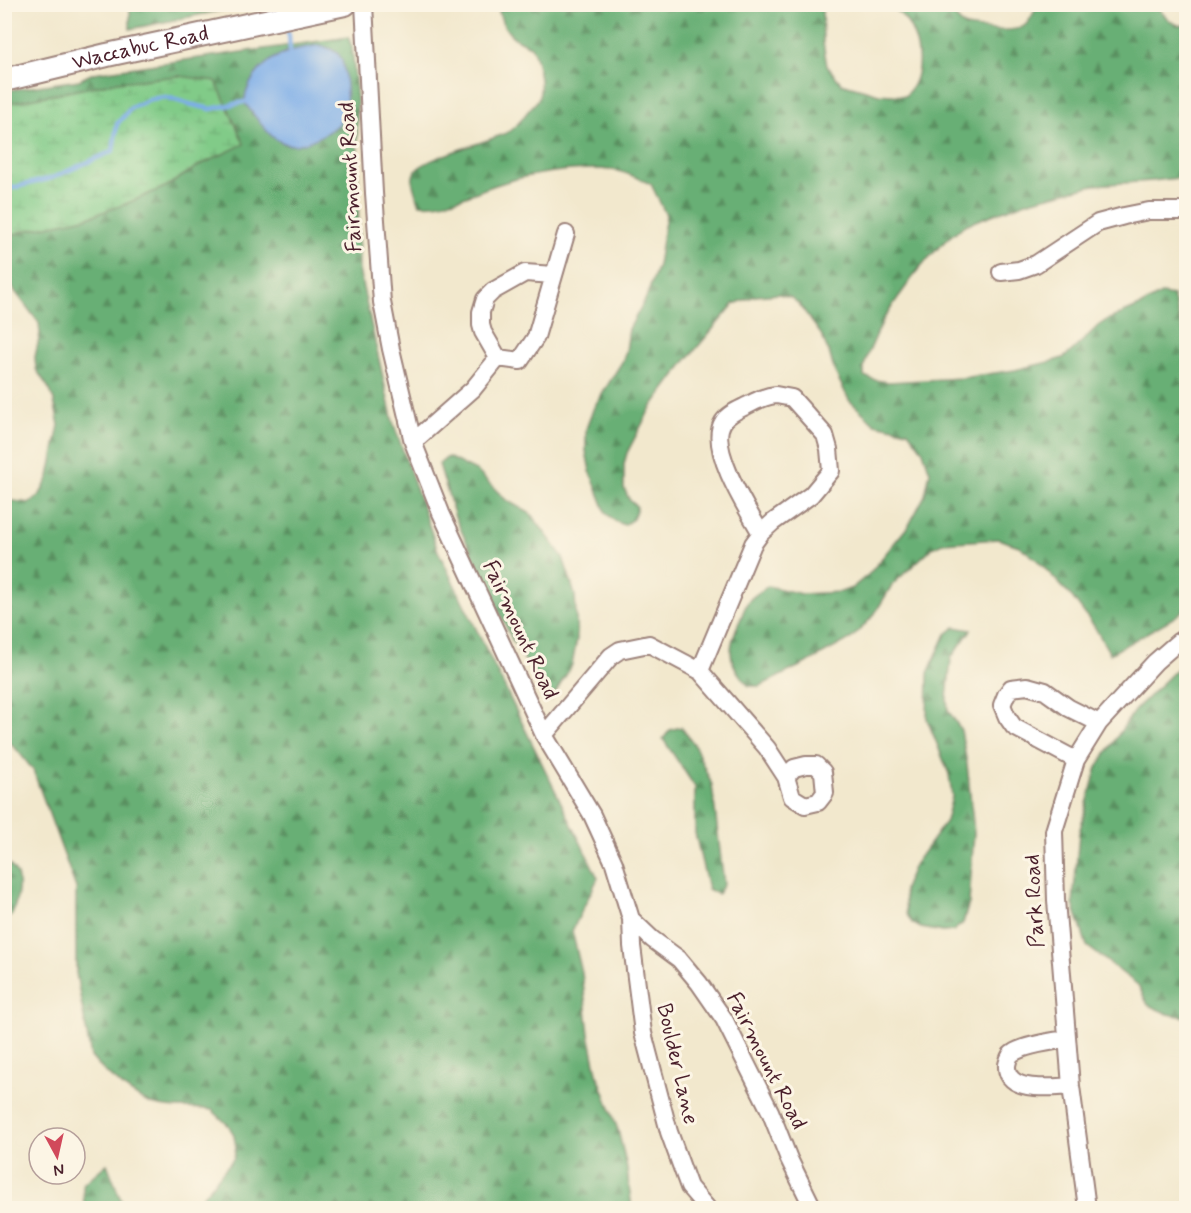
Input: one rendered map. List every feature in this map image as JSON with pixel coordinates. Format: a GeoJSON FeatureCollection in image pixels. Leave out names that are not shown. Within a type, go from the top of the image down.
{"type":"FeatureCollection","features":[{"type":"Feature","properties":{"kind":"main road","name":"Waccabuc Road"},"geometry":{"type":"LineString","coordinates":[[4,80],[345,4]]}},
{"type":"Feature","properties":{"kind":"street","name":"Fairmount Road"},"geometry":{"type":"LineString","coordinates":[[364,4],[382,302],[412,442],[441,513],[544,735],[592,815],[614,863],[631,920],[679,959],[724,1019],[770,1111],[789,1159],[813,1209]]}},
{"type":"Feature","properties":{"kind":"street"},"geometry":{"type":"LineString","coordinates":[[1001,272],[1019,270],[1036,264],[1098,223],[1149,211],[1186,210]]}},
{"type":"Feature","properties":{"kind":"street"},"geometry":{"type":"LineString","coordinates":[[498,358],[520,361],[536,337],[566,234]]}},
{"type":"Feature","properties":{"kind":"street"},"geometry":{"type":"LineString","coordinates":[[498,358],[480,325],[485,299],[493,291],[525,273],[554,275]]}},
{"type":"Feature","properties":{"kind":"street"},"geometry":{"type":"LineString","coordinates":[[412,442],[473,389],[498,358]]}},
{"type":"Feature","properties":{"kind":"street"},"geometry":{"type":"LineString","coordinates":[[700,670],[753,544],[773,522],[811,495],[831,471],[825,435],[792,398],[776,395],[765,396],[730,414],[722,423],[720,440],[720,448],[732,484],[761,533]]}},
{"type":"Feature","properties":{"kind":"street","name":"Park Road"},"geometry":{"type":"LineString","coordinates":[[1087,1209],[1071,1086],[1056,900],[1054,831],[1076,760],[1099,723],[1155,662],[1186,637]]}},
{"type":"Feature","properties":{"kind":"street"},"geometry":{"type":"LineString","coordinates":[[544,735],[611,656],[620,650],[649,644],[700,670],[767,748],[786,777]]}},
{"type":"Feature","properties":{"kind":"street"},"geometry":{"type":"LineString","coordinates":[[1076,760],[1014,727],[1006,717],[1002,705],[1006,695],[1011,688],[1027,686],[1045,691],[1069,708],[1099,723]]}},
{"type":"Feature","properties":{"kind":"street","name":"Boulder Lane"},"geometry":{"type":"LineString","coordinates":[[631,920],[643,1033],[669,1132],[689,1186],[707,1209]]}},
{"type":"Feature","properties":{"kind":"street"},"geometry":{"type":"LineString","coordinates":[[1067,1039],[1028,1047],[1012,1053],[1009,1057],[1008,1071],[1011,1077],[1023,1085],[1041,1088],[1071,1086]]}},
{"type":"Feature","properties":{"kind":"green space"},"geometry":{"type":"Polygon","coordinates":[[[130,4],[248,4],[248,5],[130,29],[130,4]]]}},
{"type":"Feature","properties":{"kind":"green space"},"geometry":{"type":"Polygon","coordinates":[[[500,5],[822,5],[823,42],[827,66],[841,83],[879,94],[905,96],[918,70],[918,50],[907,22],[891,5],[949,5],[956,18],[965,27],[987,30],[1012,30],[1024,26],[1037,5],[1155,5],[1172,22],[1186,25],[1186,177],[1094,185],[1029,201],[965,225],[947,239],[920,267],[890,309],[868,354],[864,376],[888,382],[962,378],[1015,370],[1053,361],[1063,358],[1107,320],[1161,294],[1173,296],[1186,336],[1186,608],[1175,617],[1110,654],[1094,626],[1072,597],[1037,560],[1019,546],[998,539],[943,543],[932,548],[892,585],[874,615],[852,638],[760,686],[749,686],[736,669],[731,654],[733,637],[748,603],[768,586],[802,594],[841,592],[852,588],[869,574],[909,525],[925,495],[930,472],[923,451],[908,431],[875,424],[849,400],[834,370],[821,334],[799,304],[790,297],[779,294],[755,296],[734,304],[684,363],[650,409],[627,453],[624,464],[624,488],[629,499],[637,507],[633,519],[624,525],[606,513],[590,471],[586,451],[586,429],[594,407],[622,362],[629,329],[646,298],[658,265],[666,215],[651,184],[617,171],[571,170],[511,180],[450,201],[430,204],[420,204],[413,185],[414,173],[420,167],[430,161],[510,131],[538,99],[540,80],[531,46],[508,32],[500,14],[498,7],[500,5]]]}},
{"type":"Feature","properties":{"kind":"green space"},"geometry":{"type":"Polygon","coordinates":[[[348,37],[352,47],[357,101],[359,270],[393,422],[438,551],[598,878],[572,931],[582,973],[589,1034],[597,1073],[618,1130],[626,1163],[632,1208],[193,1208],[234,1158],[236,1147],[234,1136],[229,1126],[212,1110],[162,1107],[139,1098],[112,1078],[91,1057],[76,973],[76,888],[33,770],[5,738],[5,500],[30,503],[39,496],[49,477],[59,425],[50,390],[36,369],[39,323],[5,281],[5,240],[19,232],[85,218],[123,205],[167,186],[198,166],[243,144],[118,82],[5,104],[4,91],[79,80],[93,73],[348,37]]]}},
{"type":"Feature","properties":{"kind":"green space"},"geometry":{"type":"Polygon","coordinates":[[[179,76],[216,81],[244,144],[198,166],[167,186],[123,205],[85,218],[19,232],[5,240],[5,104],[118,82],[179,76]]]}},
{"type":"Feature","properties":{"kind":"green space"},"geometry":{"type":"Polygon","coordinates":[[[448,457],[478,472],[506,500],[531,514],[563,557],[575,595],[577,639],[572,665],[551,700],[512,640],[455,517],[439,464],[448,457]]]}},
{"type":"Feature","properties":{"kind":"green space"},"geometry":{"type":"Polygon","coordinates":[[[955,627],[971,630],[951,658],[947,699],[948,710],[961,730],[974,833],[969,903],[963,923],[953,931],[943,932],[921,928],[912,923],[906,913],[904,889],[914,865],[946,821],[952,797],[949,774],[927,719],[928,673],[946,634],[955,627]]]}},
{"type":"Feature","properties":{"kind":"green space"},"geometry":{"type":"Polygon","coordinates":[[[1186,660],[1186,1017],[1168,1014],[1148,1005],[1138,985],[1087,946],[1073,904],[1079,833],[1097,767],[1134,711],[1186,660]]]}},
{"type":"Feature","properties":{"kind":"green space"},"geometry":{"type":"Polygon","coordinates":[[[681,727],[694,744],[712,785],[724,884],[718,894],[708,889],[695,833],[695,787],[663,739],[670,730],[681,727]]]}},
{"type":"Feature","properties":{"kind":"green space"},"geometry":{"type":"Polygon","coordinates":[[[4,859],[16,873],[18,880],[12,915],[5,919],[4,859]]]}},
{"type":"Feature","properties":{"kind":"green space"},"geometry":{"type":"Polygon","coordinates":[[[107,1164],[124,1208],[84,1208],[83,1186],[87,1186],[87,1181],[107,1164]]]}},
{"type":"Feature","properties":{"kind":"water"},"geometry":{"type":"Polygon","coordinates":[[[319,45],[335,51],[341,59],[346,84],[345,114],[331,130],[309,141],[290,145],[274,138],[254,116],[244,102],[246,93],[259,70],[273,59],[290,51],[319,45]]]}},
{"type":"Feature","properties":{"kind":"waterway"},"geometry":{"type":"LineString","coordinates":[[284,25],[289,35],[290,51]]}},
{"type":"Feature","properties":{"kind":"waterway"},"geometry":{"type":"LineString","coordinates":[[4,190],[52,178],[113,151],[117,124],[131,108],[150,99],[166,97],[211,109],[244,102]]}}]}
